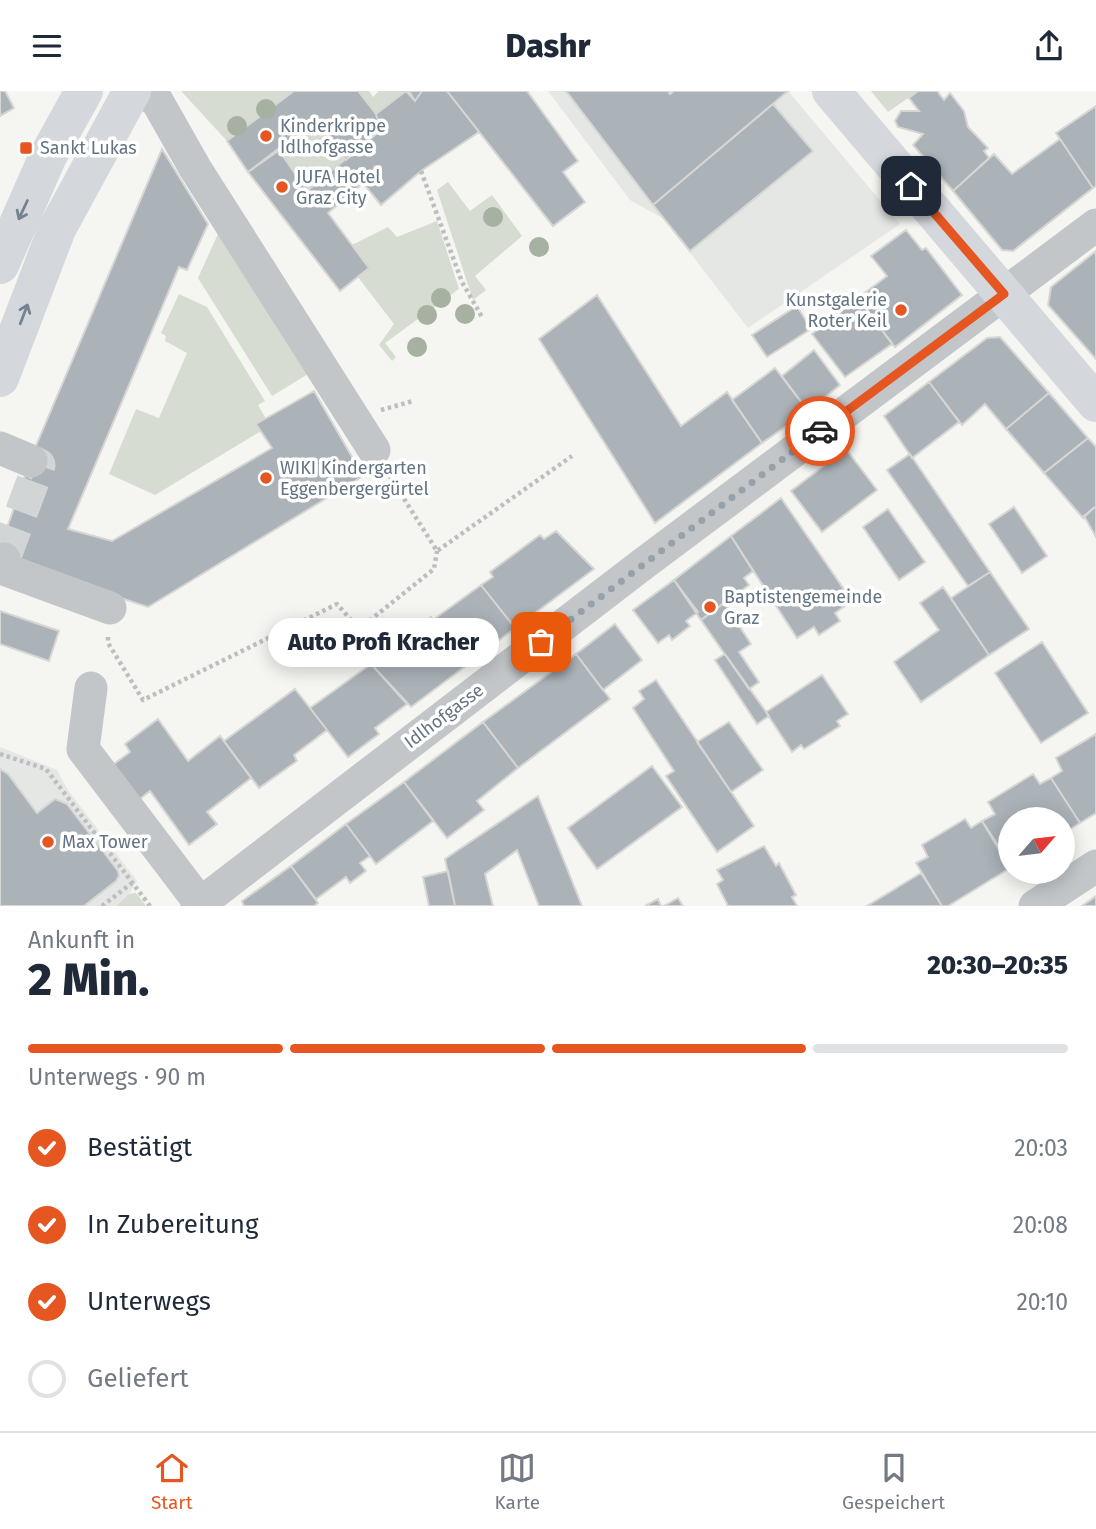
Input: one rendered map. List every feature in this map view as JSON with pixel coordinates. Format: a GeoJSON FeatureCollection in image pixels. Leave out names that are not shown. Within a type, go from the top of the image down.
{"type":"FeatureCollection","features":[{"type":"Feature","properties":{"kind":"main road"},"geometry":{"type":"LineString","coordinates":[[0,265],[48,156],[84,91]]}},
{"type":"Feature","properties":{"kind":"main road"},"geometry":{"type":"LineString","coordinates":[[0,378],[57,229],[132,91]]}},
{"type":"Feature","properties":{"kind":"main road"},"geometry":{"type":"LineString","coordinates":[[831,91],[1096,403]]}},
{"type":"Feature","properties":{"kind":"street"},"geometry":{"type":"LineString","coordinates":[[142,91],[157,101],[195,167],[374,450]]}},
{"type":"Feature","properties":{"kind":"street","name":"Idlhofgasse"},"geometry":{"type":"LineString","coordinates":[[199,904],[643,563],[1096,225]]}},
{"type":"Feature","properties":{"kind":"street"},"geometry":{"type":"LineString","coordinates":[[0,448],[31,461]]}},
{"type":"Feature","properties":{"kind":"street"},"geometry":{"type":"LineString","coordinates":[[4,559],[1,568],[110,608]]}},
{"type":"Feature","properties":{"kind":"street"},"geometry":{"type":"LineString","coordinates":[[91,688],[83,749],[199,904]]}},
{"type":"Feature","properties":{"kind":"street"},"geometry":{"type":"LineString","coordinates":[[1035,906],[1096,866]]}},
{"type":"Feature","properties":{"kind":"path"},"geometry":{"type":"LineString","coordinates":[[421,171],[462,282],[482,317]]}},
{"type":"Feature","properties":{"kind":"path"},"geometry":{"type":"LineString","coordinates":[[110,608],[108,643],[143,699],[337,604],[359,629],[434,569],[437,551],[374,450]]}},
{"type":"Feature","properties":{"kind":"path"},"geometry":{"type":"LineString","coordinates":[[437,551],[572,456]]}},
{"type":"Feature","properties":{"kind":"path"},"geometry":{"type":"LineString","coordinates":[[0,754],[46,769],[149,906]]}},
{"type":"Feature","properties":{"kind":"path"},"geometry":{"type":"LineString","coordinates":[[102,906],[132,883]]}},
{"type":"Feature","properties":{"kind":"shaded area"},"geometry":{"type":"Polygon","coordinates":[[[181,91],[294,91],[227,141],[181,91]]]}},
{"type":"Feature","properties":{"kind":"shaded area"},"geometry":{"type":"Polygon","coordinates":[[[358,91],[369,91],[373,97],[379,91],[406,91],[376,114],[358,91]]]}},
{"type":"Feature","properties":{"kind":"shaded area"},"geometry":{"type":"Polygon","coordinates":[[[548,91],[788,91],[900,224],[748,328],[664,219],[630,200],[548,91]]]}},
{"type":"Feature","properties":{"kind":"shaded area"},"geometry":{"type":"Polygon","coordinates":[[[871,91],[918,91],[888,112],[871,91]]]}},
{"type":"Feature","properties":{"kind":"shaded area"},"geometry":{"type":"Polygon","coordinates":[[[317,124],[346,160],[307,191],[278,149],[317,124]]]}},
{"type":"Feature","properties":{"kind":"shaded area"},"geometry":{"type":"Polygon","coordinates":[[[448,182],[470,211],[492,195],[522,236],[475,276],[486,290],[473,300],[437,190],[448,182]]]}},
{"type":"Feature","properties":{"kind":"shaded area"},"geometry":{"type":"Polygon","coordinates":[[[437,221],[459,289],[385,343],[396,357],[392,361],[379,345],[394,324],[358,277],[369,268],[352,245],[388,227],[397,237],[437,221]]]}},
{"type":"Feature","properties":{"kind":"shaded area"},"geometry":{"type":"Polygon","coordinates":[[[223,223],[313,371],[272,396],[198,278],[223,223]]]}},
{"type":"Feature","properties":{"kind":"shaded area"},"geometry":{"type":"Polygon","coordinates":[[[179,294],[207,307],[265,401],[258,405],[266,419],[261,431],[155,495],[109,474],[136,409],[159,418],[187,353],[165,341],[166,336],[161,333],[179,294]]]}},
{"type":"Feature","properties":{"kind":"shaded area","name":"Max Tower"},"geometry":{"type":"Polygon","coordinates":[[[0,747],[57,770],[68,790],[137,881],[129,894],[116,906],[0,906],[0,747]]]}},
{"type":"Feature","properties":{"kind":"shaded area"},"geometry":{"type":"Polygon","coordinates":[[[136,893],[146,906],[116,906],[129,894],[136,893]]]}},
{"type":"Feature","properties":{"kind":"building"},"geometry":{"type":"Polygon","coordinates":[[[0,91],[5,91],[14,108],[0,116],[0,91]]]}},
{"type":"Feature","properties":{"kind":"building","name":"Kinderkrippe Idlhofgasse"},"geometry":{"type":"Polygon","coordinates":[[[294,91],[358,91],[376,114],[381,130],[346,160],[317,124],[248,172],[227,141],[294,91]]]}},
{"type":"Feature","properties":{"kind":"building","name":"JUFA Hotel Graz City"},"geometry":{"type":"Polygon","coordinates":[[[406,91],[415,101],[422,91],[447,91],[479,132],[421,171],[381,205],[363,183],[328,213],[369,268],[340,291],[248,172],[278,149],[307,191],[381,130],[376,114],[406,91]]]}},
{"type":"Feature","properties":{"kind":"building"},"geometry":{"type":"Polygon","coordinates":[[[409,91],[422,91],[415,101],[409,91]]]}},
{"type":"Feature","properties":{"kind":"building"},"geometry":{"type":"Polygon","coordinates":[[[447,91],[527,91],[578,161],[563,172],[585,202],[553,226],[447,91]]]}},
{"type":"Feature","properties":{"kind":"building"},"geometry":{"type":"Polygon","coordinates":[[[566,91],[668,91],[670,94],[674,91],[788,91],[653,205],[566,91]]]}},
{"type":"Feature","properties":{"kind":"building"},"geometry":{"type":"Polygon","coordinates":[[[918,91],[937,91],[944,100],[950,93],[964,111],[968,127],[988,148],[984,151],[989,158],[953,191],[913,145],[923,134],[898,127],[895,121],[901,111],[919,111],[909,98],[918,91]]]}},
{"type":"Feature","properties":{"kind":"building"},"geometry":{"type":"Polygon","coordinates":[[[773,104],[813,151],[690,251],[653,205],[773,104]]]}},
{"type":"Feature","properties":{"kind":"building"},"geometry":{"type":"Polygon","coordinates":[[[1096,106],[1096,186],[1093,188],[1056,133],[1096,106]]]}},
{"type":"Feature","properties":{"kind":"building"},"geometry":{"type":"Polygon","coordinates":[[[1060,139],[1093,188],[1013,251],[1002,250],[953,191],[994,154],[1012,174],[1060,139]]]}},
{"type":"Feature","properties":{"kind":"building"},"geometry":{"type":"Polygon","coordinates":[[[162,149],[208,224],[187,270],[179,267],[68,529],[112,541],[272,448],[256,424],[314,391],[363,476],[148,607],[0,558],[0,548],[35,448],[162,149]]]}},
{"type":"Feature","properties":{"kind":"building"},"geometry":{"type":"Polygon","coordinates":[[[906,230],[922,250],[926,248],[962,295],[895,347],[858,298],[887,276],[871,256],[906,230]]]}},
{"type":"Feature","properties":{"kind":"building"},"geometry":{"type":"Polygon","coordinates":[[[1096,251],[1096,359],[1048,305],[1051,287],[1096,251]]]}},
{"type":"Feature","properties":{"kind":"building"},"geometry":{"type":"Polygon","coordinates":[[[597,295],[681,426],[727,392],[762,443],[655,523],[539,339],[597,295]]]}},
{"type":"Feature","properties":{"kind":"building"},"geometry":{"type":"Polygon","coordinates":[[[858,298],[892,344],[845,377],[812,334],[858,298]]]}},
{"type":"Feature","properties":{"kind":"building"},"geometry":{"type":"Polygon","coordinates":[[[797,306],[811,329],[767,357],[752,335],[797,306]]]}},
{"type":"Feature","properties":{"kind":"building"},"geometry":{"type":"Polygon","coordinates":[[[1000,337],[1049,393],[1006,429],[985,404],[962,425],[929,382],[987,338],[1000,337]]]}},
{"type":"Feature","properties":{"kind":"building"},"geometry":{"type":"Polygon","coordinates":[[[814,350],[840,385],[808,411],[782,376],[814,350]]]}},
{"type":"Feature","properties":{"kind":"building"},"geometry":{"type":"Polygon","coordinates":[[[775,368],[808,411],[762,443],[732,400],[775,368]]]}},
{"type":"Feature","properties":{"kind":"building"},"geometry":{"type":"Polygon","coordinates":[[[929,382],[959,422],[912,458],[884,416],[929,382]]]}},
{"type":"Feature","properties":{"kind":"building"},"geometry":{"type":"Polygon","coordinates":[[[1049,393],[1088,438],[1044,473],[1006,429],[1049,393]]]}},
{"type":"Feature","properties":{"kind":"building"},"geometry":{"type":"Polygon","coordinates":[[[1088,438],[1096,447],[1096,506],[1083,518],[1044,473],[1088,438]]]}},
{"type":"Feature","properties":{"kind":"building"},"geometry":{"type":"Polygon","coordinates":[[[846,449],[877,490],[822,532],[791,491],[846,449]]]}},
{"type":"Feature","properties":{"kind":"building"},"geometry":{"type":"Polygon","coordinates":[[[910,454],[990,572],[968,586],[887,470],[910,454]]]}},
{"type":"Feature","properties":{"kind":"building"},"geometry":{"type":"Polygon","coordinates":[[[781,498],[852,601],[835,613],[840,621],[819,635],[814,627],[797,638],[731,536],[781,498]]]}},
{"type":"Feature","properties":{"kind":"building"},"geometry":{"type":"Polygon","coordinates":[[[1096,506],[1096,537],[1084,516],[1096,506]]]}},
{"type":"Feature","properties":{"kind":"building"},"geometry":{"type":"Polygon","coordinates":[[[1014,507],[1047,556],[1022,573],[989,524],[1014,507]]]}},
{"type":"Feature","properties":{"kind":"building"},"geometry":{"type":"Polygon","coordinates":[[[888,509],[925,562],[899,580],[863,527],[888,509]]]}},
{"type":"Feature","properties":{"kind":"building"},"geometry":{"type":"Polygon","coordinates":[[[556,531],[594,569],[515,628],[481,585],[493,577],[490,572],[540,535],[544,539],[556,531]]]}},
{"type":"Feature","properties":{"kind":"building"},"geometry":{"type":"Polygon","coordinates":[[[731,536],[753,571],[744,578],[749,585],[701,620],[674,580],[731,536]]]}},
{"type":"Feature","properties":{"kind":"building"},"geometry":{"type":"Polygon","coordinates":[[[990,572],[1029,629],[989,655],[951,598],[990,572]]]}},
{"type":"Feature","properties":{"kind":"building"},"geometry":{"type":"Polygon","coordinates":[[[674,580],[698,612],[686,621],[690,626],[672,640],[669,635],[658,643],[633,610],[674,580]]]}},
{"type":"Feature","properties":{"kind":"building"},"geometry":{"type":"Polygon","coordinates":[[[481,585],[515,628],[467,665],[433,620],[481,585]]]}},
{"type":"Feature","properties":{"kind":"building"},"geometry":{"type":"Polygon","coordinates":[[[943,587],[989,655],[921,702],[894,662],[939,630],[920,603],[943,587]]]}},
{"type":"Feature","properties":{"kind":"building"},"geometry":{"type":"Polygon","coordinates":[[[724,603],[751,644],[739,652],[759,682],[749,689],[701,620],[724,603]]]}},
{"type":"Feature","properties":{"kind":"building"},"geometry":{"type":"Polygon","coordinates":[[[0,611],[59,631],[49,661],[0,644],[0,611]]]}},
{"type":"Feature","properties":{"kind":"building"},"geometry":{"type":"Polygon","coordinates":[[[431,617],[467,665],[411,707],[371,664],[431,617]]]}},
{"type":"Feature","properties":{"kind":"building"},"geometry":{"type":"Polygon","coordinates":[[[615,624],[642,660],[603,690],[576,654],[615,624]]]}},
{"type":"Feature","properties":{"kind":"building"},"geometry":{"type":"Polygon","coordinates":[[[1042,642],[1088,713],[1041,743],[995,673],[1042,642]]]}},
{"type":"Feature","properties":{"kind":"building"},"geometry":{"type":"Polygon","coordinates":[[[576,654],[610,699],[518,768],[483,722],[576,654]]]}},
{"type":"Feature","properties":{"kind":"building"},"geometry":{"type":"Polygon","coordinates":[[[725,654],[769,716],[757,724],[715,660],[725,654]]]}},
{"type":"Feature","properties":{"kind":"building"},"geometry":{"type":"Polygon","coordinates":[[[371,664],[407,704],[375,728],[379,734],[348,757],[310,708],[371,664]]]}},
{"type":"Feature","properties":{"kind":"building"},"geometry":{"type":"Polygon","coordinates":[[[822,675],[848,714],[837,721],[840,726],[804,749],[801,745],[792,752],[766,712],[822,675]]]}},
{"type":"Feature","properties":{"kind":"building"},"geometry":{"type":"Polygon","coordinates":[[[656,680],[754,826],[717,852],[666,776],[674,771],[633,708],[644,699],[639,691],[656,680]]]}},
{"type":"Feature","properties":{"kind":"building"},"geometry":{"type":"Polygon","coordinates":[[[295,689],[327,730],[294,755],[297,761],[259,788],[224,741],[295,689]]]}},
{"type":"Feature","properties":{"kind":"building"},"geometry":{"type":"Polygon","coordinates":[[[158,719],[188,761],[220,736],[251,778],[207,812],[217,824],[189,845],[150,791],[136,802],[110,767],[130,752],[125,744],[158,719]]]}},
{"type":"Feature","properties":{"kind":"building"},"geometry":{"type":"Polygon","coordinates":[[[483,722],[518,768],[477,801],[484,810],[447,838],[404,782],[483,722]]]}},
{"type":"Feature","properties":{"kind":"building"},"geometry":{"type":"Polygon","coordinates":[[[729,722],[763,770],[731,792],[697,742],[729,722]]]}},
{"type":"Feature","properties":{"kind":"building"},"geometry":{"type":"Polygon","coordinates":[[[1096,734],[1096,813],[1080,823],[1075,815],[1075,807],[1070,807],[1051,778],[1062,771],[1056,758],[1096,734]]]}},
{"type":"Feature","properties":{"kind":"building"},"geometry":{"type":"Polygon","coordinates":[[[652,766],[682,807],[597,869],[568,828],[652,766]]]}},
{"type":"Feature","properties":{"kind":"building","name":"Max Tower"},"geometry":{"type":"Polygon","coordinates":[[[0,769],[8,774],[37,813],[55,799],[67,804],[118,871],[116,881],[84,906],[0,906],[0,769]]]}},
{"type":"Feature","properties":{"kind":"building"},"geometry":{"type":"Polygon","coordinates":[[[1033,774],[1040,784],[1051,778],[1070,807],[998,807],[998,845],[982,821],[995,814],[988,802],[1033,774]]]}},
{"type":"Feature","properties":{"kind":"building"},"geometry":{"type":"Polygon","coordinates":[[[404,782],[433,821],[376,864],[346,824],[404,782]]]}},
{"type":"Feature","properties":{"kind":"building"},"geometry":{"type":"Polygon","coordinates":[[[538,796],[582,906],[539,906],[517,850],[485,874],[493,906],[455,906],[445,859],[538,796]]]}},
{"type":"Feature","properties":{"kind":"building"},"geometry":{"type":"Polygon","coordinates":[[[965,819],[971,828],[982,821],[998,848],[998,875],[948,906],[942,906],[916,863],[928,857],[922,845],[965,819]]]}},
{"type":"Feature","properties":{"kind":"building"},"geometry":{"type":"Polygon","coordinates":[[[346,824],[370,856],[360,863],[366,871],[350,883],[346,877],[316,899],[291,866],[346,824]]]}},
{"type":"Feature","properties":{"kind":"building"},"geometry":{"type":"Polygon","coordinates":[[[764,846],[776,866],[779,863],[796,895],[792,897],[797,906],[728,906],[717,884],[723,880],[717,870],[764,846]]]}},
{"type":"Feature","properties":{"kind":"building"},"geometry":{"type":"Polygon","coordinates":[[[291,866],[318,903],[314,906],[244,906],[242,901],[291,866]]]}},
{"type":"Feature","properties":{"kind":"building"},"geometry":{"type":"Polygon","coordinates":[[[448,871],[455,906],[429,906],[423,877],[448,871]]]}},
{"type":"Feature","properties":{"kind":"building"},"geometry":{"type":"Polygon","coordinates":[[[921,873],[942,906],[867,906],[921,873]]]}},
{"type":"Feature","properties":{"kind":"building"},"geometry":{"type":"Polygon","coordinates":[[[1096,896],[1096,906],[1082,906],[1096,896]]]}},
{"type":"Feature","properties":{"kind":"building"},"geometry":{"type":"Polygon","coordinates":[[[678,898],[683,906],[664,906],[678,898]]]}},
{"type":"Feature","properties":{"kind":"building"},"geometry":{"type":"Polygon","coordinates":[[[658,899],[661,906],[645,906],[658,899]]]}},
{"type":"Feature","properties":{"kind":"tunnel"},"geometry":{"type":"LineString","coordinates":[[4,559],[39,465],[31,461]]}},
{"type":"Feature","properties":{"kind":"way so far"},"geometry":{"type":"LineString","coordinates":[[541,642],[820,431]]}},
{"type":"Feature","properties":{"kind":"place","name":"Kinderkrippe Idlhofgasse"},"geometry":{"type":"Point","coordinates":[266,136]}},
{"type":"Feature","properties":{"kind":"place","name":"Sankt Lukas"},"geometry":{"type":"Point","coordinates":[26,148]}},
{"type":"Feature","properties":{"kind":"place","name":"JUFA Hotel Graz City"},"geometry":{"type":"Point","coordinates":[282,187]}},
{"type":"Feature","properties":{"kind":"place","name":"Kunstgalerie Roter Keil"},"geometry":{"type":"Point","coordinates":[901,310]}},
{"type":"Feature","properties":{"kind":"place","name":"WIKI Kindergarten Eggenbergergürtel"},"geometry":{"type":"Point","coordinates":[266,478]}},
{"type":"Feature","properties":{"kind":"place","name":"Baptistengemeinde Graz"},"geometry":{"type":"Point","coordinates":[710,607]}},
{"type":"Feature","properties":{"kind":"place","name":"Auto Profi Kracher"},"geometry":{"type":"Point","coordinates":[541,642]}},
{"type":"Feature","properties":{"kind":"place","name":"Max Tower"},"geometry":{"type":"Point","coordinates":[48,842]}},
{"type":"Feature","properties":{"kind":"route"},"geometry":{"type":"LineString","coordinates":[[820,431],[1004,294],[911,186]]}}]}
